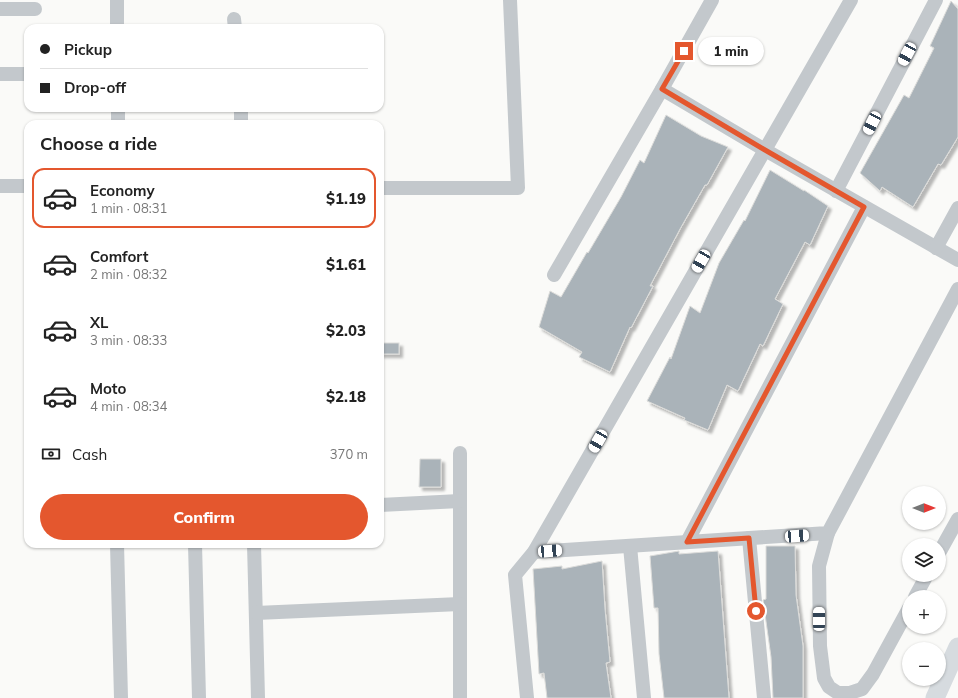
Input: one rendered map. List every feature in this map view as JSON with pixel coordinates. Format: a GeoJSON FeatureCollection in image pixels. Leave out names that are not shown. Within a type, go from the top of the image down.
{"type":"FeatureCollection","features":[{"type":"Feature","properties":{"kind":"main road"},"geometry":{"type":"LineString","coordinates":[[935,698],[958,648]]}},
{"type":"Feature","properties":{"kind":"street"},"geometry":{"type":"LineString","coordinates":[[117,0],[117,24]]}},
{"type":"Feature","properties":{"kind":"street"},"geometry":{"type":"LineString","coordinates":[[384,188],[518,188],[510,0]]}},
{"type":"Feature","properties":{"kind":"street"},"geometry":{"type":"LineString","coordinates":[[554,275],[712,0]]}},
{"type":"Feature","properties":{"kind":"street"},"geometry":{"type":"LineString","coordinates":[[527,698],[515,575],[534,552],[851,0]]}},
{"type":"Feature","properties":{"kind":"street"},"geometry":{"type":"LineString","coordinates":[[836,191],[936,0]]}},
{"type":"Feature","properties":{"kind":"street"},"geometry":{"type":"LineString","coordinates":[[0,9],[35,9]]}},
{"type":"Feature","properties":{"kind":"street"},"geometry":{"type":"LineString","coordinates":[[0,74],[24,74]]}},
{"type":"Feature","properties":{"kind":"street"},"geometry":{"type":"LineString","coordinates":[[662,89],[765,150],[958,260]]}},
{"type":"Feature","properties":{"kind":"street"},"geometry":{"type":"LineString","coordinates":[[0,186],[24,186]]}},
{"type":"Feature","properties":{"kind":"street"},"geometry":{"type":"LineString","coordinates":[[687,542],[864,207]]}},
{"type":"Feature","properties":{"kind":"street"},"geometry":{"type":"LineString","coordinates":[[936,248],[958,208]]}},
{"type":"Feature","properties":{"kind":"street"},"geometry":{"type":"LineString","coordinates":[[902,621],[873,674],[862,689],[850,694],[828,693],[824,678],[820,646],[819,566],[828,534],[958,289]]}},
{"type":"Feature","properties":{"kind":"street"},"geometry":{"type":"LineString","coordinates":[[460,453],[460,698]]}},
{"type":"Feature","properties":{"kind":"street"},"geometry":{"type":"LineString","coordinates":[[384,505],[460,501]]}},
{"type":"Feature","properties":{"kind":"street"},"geometry":{"type":"LineString","coordinates":[[946,540],[958,519]]}},
{"type":"Feature","properties":{"kind":"street"},"geometry":{"type":"LineString","coordinates":[[534,552],[828,534]]}},
{"type":"Feature","properties":{"kind":"street"},"geometry":{"type":"LineString","coordinates":[[749,538],[764,698]]}},
{"type":"Feature","properties":{"kind":"street"},"geometry":{"type":"LineString","coordinates":[[630,546],[644,698]]}},
{"type":"Feature","properties":{"kind":"street"},"geometry":{"type":"LineString","coordinates":[[117,548],[121,698]]}},
{"type":"Feature","properties":{"kind":"street"},"geometry":{"type":"LineString","coordinates":[[195,548],[199,698]]}},
{"type":"Feature","properties":{"kind":"street"},"geometry":{"type":"LineString","coordinates":[[254,548],[258,698]]}},
{"type":"Feature","properties":{"kind":"street"},"geometry":{"type":"LineString","coordinates":[[256,612],[460,604]]}},
{"type":"Feature","properties":{"kind":"building"},"geometry":{"type":"Polygon","coordinates":[[[951,1],[958,9],[958,137],[941,165],[938,164],[913,207],[882,187],[880,191],[860,173],[904,95],[909,98],[934,48],[930,46],[951,1]]]}},
{"type":"Feature","properties":{"kind":"building"},"geometry":{"type":"Polygon","coordinates":[[[666,115],[701,136],[728,147],[680,229],[650,286],[653,286],[631,328],[630,327],[610,372],[579,357],[582,352],[539,327],[550,291],[561,297],[621,197],[640,160],[644,163],[666,115]]]}},
{"type":"Feature","properties":{"kind":"building"},"geometry":{"type":"Polygon","coordinates":[[[770,170],[828,206],[810,245],[805,242],[775,299],[783,304],[763,346],[760,344],[738,391],[727,385],[708,430],[684,420],[685,418],[647,401],[670,357],[671,359],[690,306],[700,313],[719,263],[744,220],[745,221],[770,170]]]}},
{"type":"Feature","properties":{"kind":"building"},"geometry":{"type":"Polygon","coordinates":[[[384,343],[399,343],[399,354],[384,354],[384,343]]]}},
{"type":"Feature","properties":{"kind":"building"},"geometry":{"type":"Polygon","coordinates":[[[420,459],[441,459],[441,487],[419,487],[420,459]]]}},
{"type":"Feature","properties":{"kind":"building"},"geometry":{"type":"Polygon","coordinates":[[[766,546],[795,546],[796,595],[803,646],[803,698],[773,698],[771,657],[763,600],[766,599],[766,546]]]}},
{"type":"Feature","properties":{"kind":"building"},"geometry":{"type":"Polygon","coordinates":[[[679,551],[679,554],[718,551],[729,698],[664,698],[659,654],[658,608],[654,608],[650,556],[679,551]]]}},
{"type":"Feature","properties":{"kind":"building"},"geometry":{"type":"Polygon","coordinates":[[[602,561],[610,662],[606,663],[611,698],[547,698],[544,673],[539,674],[533,569],[562,566],[562,569],[602,561]]]}},
{"type":"Feature","properties":{"kind":"route"},"geometry":{"type":"LineString","coordinates":[[684,51],[662,89],[864,207],[687,542],[749,538],[756,611]]}}]}
